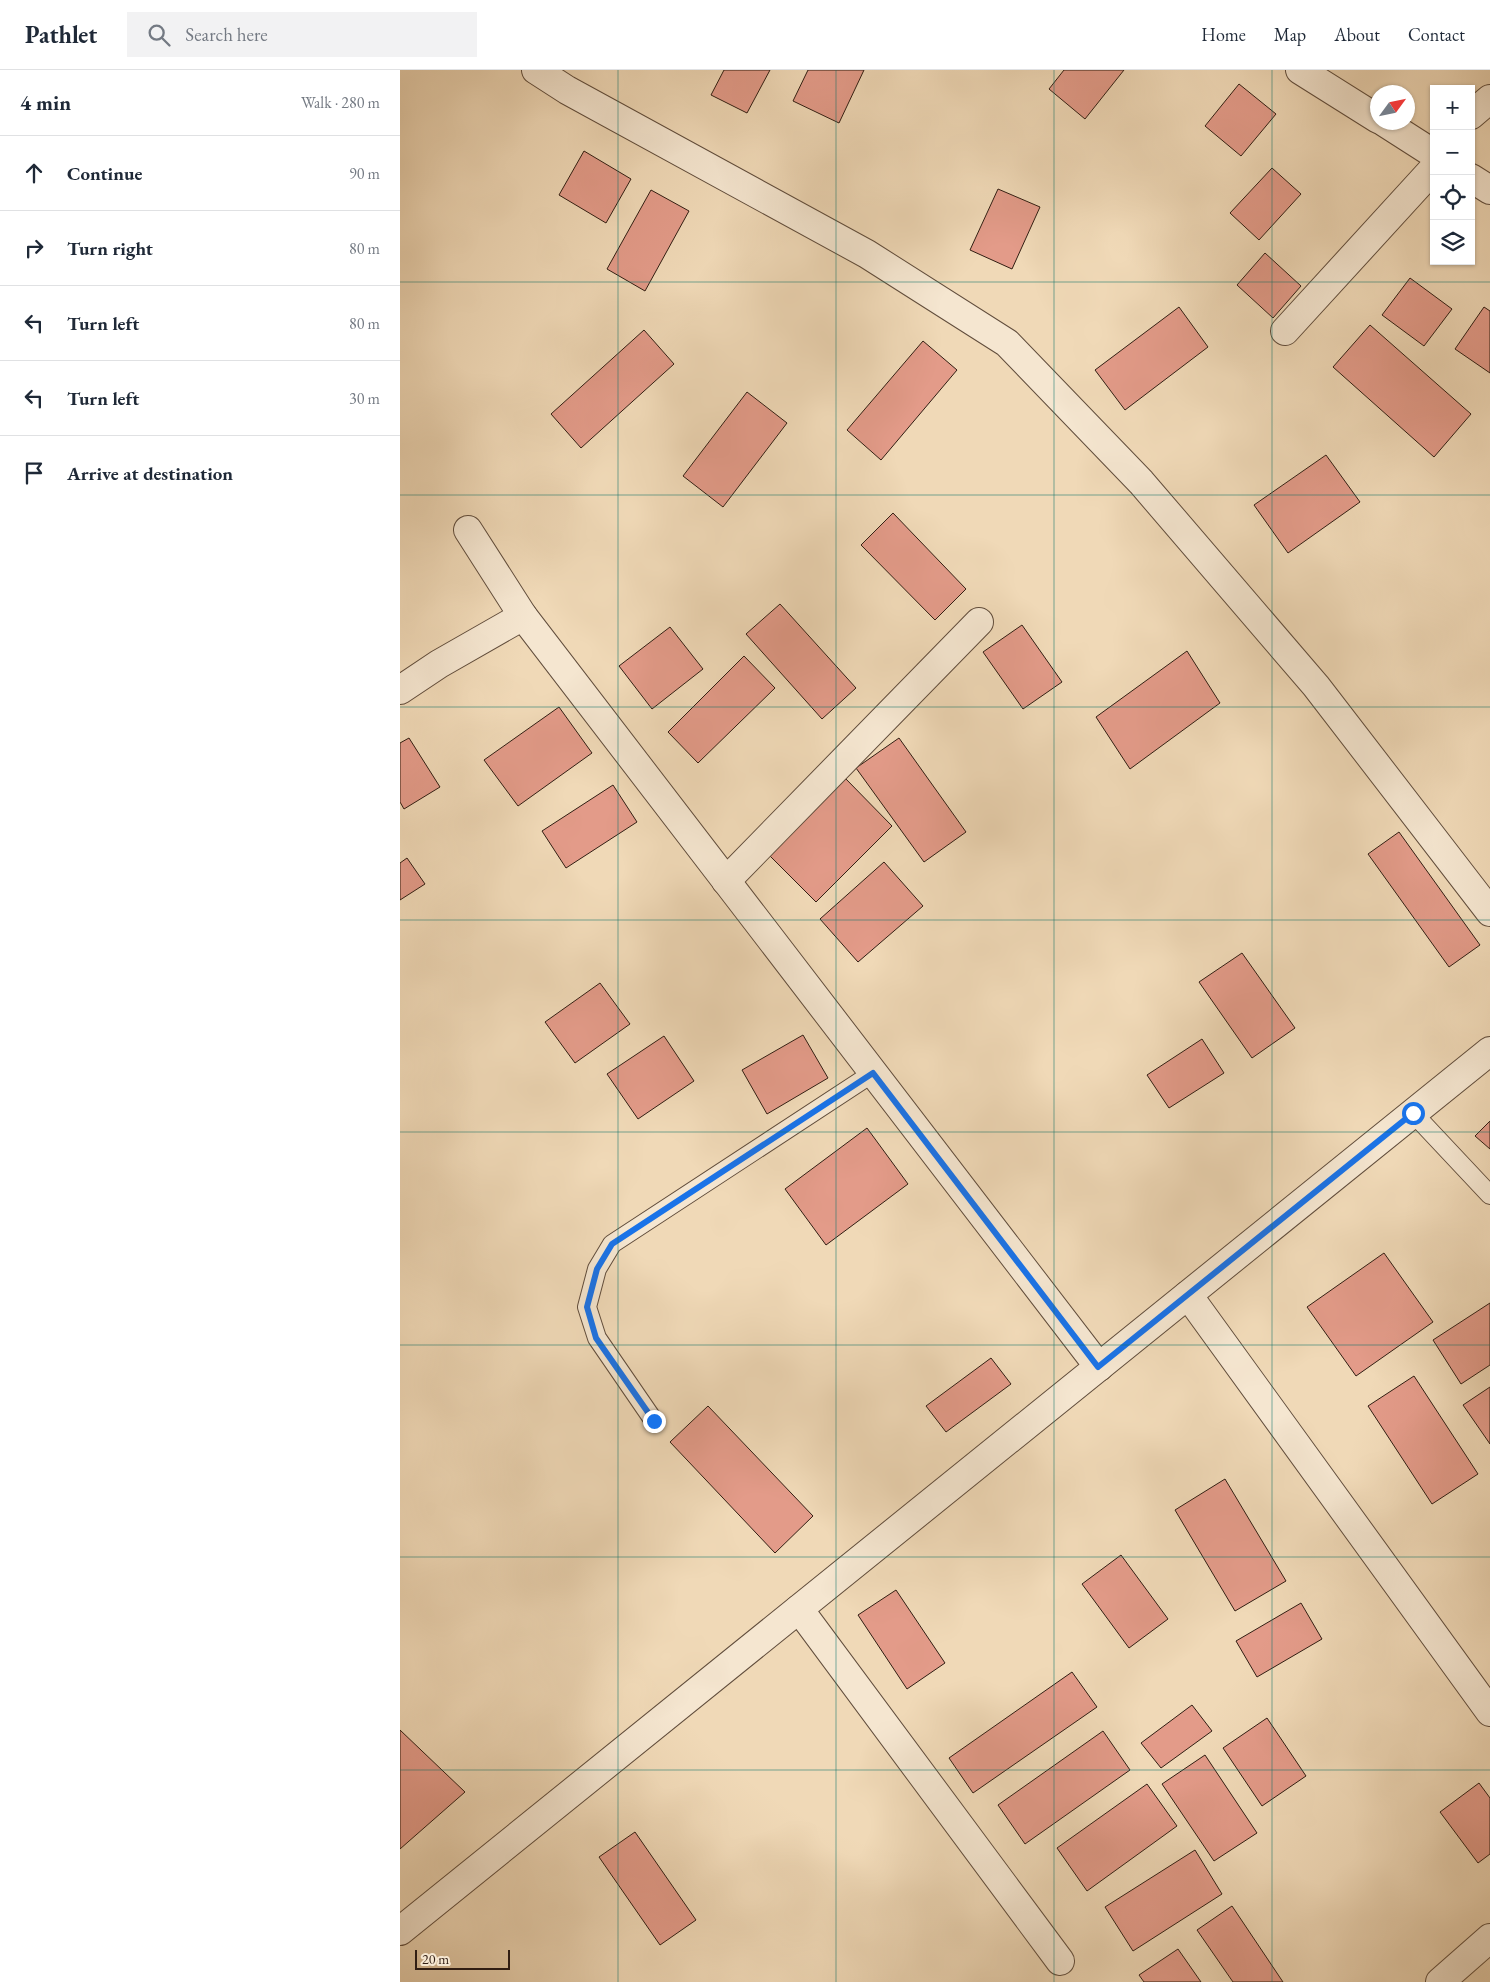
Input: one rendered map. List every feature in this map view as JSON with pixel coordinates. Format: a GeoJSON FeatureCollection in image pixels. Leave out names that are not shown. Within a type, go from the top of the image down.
{"type":"FeatureCollection","features":[{"type":"Feature","properties":{"kind":"street"},"geometry":{"type":"LineString","coordinates":[[536,70],[567,90],[867,254],[1007,343],[1141,482],[1309,678],[1490,912]]}},
{"type":"Feature","properties":{"kind":"street"},"geometry":{"type":"LineString","coordinates":[[1300,70],[1370,114]]}},
{"type":"Feature","properties":{"kind":"street"},"geometry":{"type":"LineString","coordinates":[[1475,112],[1490,99]]}},
{"type":"Feature","properties":{"kind":"street"},"geometry":{"type":"LineString","coordinates":[[1396,130],[1430,154]]}},
{"type":"Feature","properties":{"kind":"street"},"geometry":{"type":"LineString","coordinates":[[1285,331],[1430,160]]}},
{"type":"Feature","properties":{"kind":"street"},"geometry":{"type":"LineString","coordinates":[[1475,181],[1490,190]]}},
{"type":"Feature","properties":{"kind":"street"},"geometry":{"type":"LineString","coordinates":[[468,530],[522,616],[1098,1367]]}},
{"type":"Feature","properties":{"kind":"street"},"geometry":{"type":"LineString","coordinates":[[400,690],[439,664],[522,616]]}},
{"type":"Feature","properties":{"kind":"street"},"geometry":{"type":"LineString","coordinates":[[726,881],[979,622]]}},
{"type":"Feature","properties":{"kind":"street"},"geometry":{"type":"LineString","coordinates":[[400,1931],[1490,1051]]}},
{"type":"Feature","properties":{"kind":"street"},"geometry":{"type":"LineString","coordinates":[[1188,1295],[1490,1712]]}},
{"type":"Feature","properties":{"kind":"street"},"geometry":{"type":"LineString","coordinates":[[799,1609],[1060,1961]]}},
{"type":"Feature","properties":{"kind":"street"},"geometry":{"type":"LineString","coordinates":[[1440,1982],[1490,1938]]}},
{"type":"Feature","properties":{"kind":"lane"},"geometry":{"type":"LineString","coordinates":[[654,1421],[596,1338],[587,1307],[597,1269],[612,1244],[873,1073]]}},
{"type":"Feature","properties":{"kind":"lane"},"geometry":{"type":"LineString","coordinates":[[1413,1113],[1490,1196]]}},
{"type":"Feature","properties":{"kind":"building"},"geometry":{"type":"Polygon","coordinates":[[[724,70],[770,70],[747,113],[711,95],[724,70]]]}},
{"type":"Feature","properties":{"kind":"building"},"geometry":{"type":"Polygon","coordinates":[[[808,70],[864,70],[839,123],[793,101],[808,70]]]}},
{"type":"Feature","properties":{"kind":"building"},"geometry":{"type":"Polygon","coordinates":[[[1064,70],[1124,70],[1085,119],[1049,89],[1064,70]]]}},
{"type":"Feature","properties":{"kind":"building"},"geometry":{"type":"Polygon","coordinates":[[[1239,84],[1276,114],[1241,156],[1205,126],[1239,84]]]}},
{"type":"Feature","properties":{"kind":"building"},"geometry":{"type":"Polygon","coordinates":[[[584,151],[631,179],[606,223],[559,195],[584,151]]]}},
{"type":"Feature","properties":{"kind":"building"},"geometry":{"type":"Polygon","coordinates":[[[1272,168],[1301,194],[1259,240],[1230,213],[1272,168]]]}},
{"type":"Feature","properties":{"kind":"building"},"geometry":{"type":"Polygon","coordinates":[[[998,189],[1040,207],[1012,269],[970,250],[998,189]]]}},
{"type":"Feature","properties":{"kind":"building"},"geometry":{"type":"Polygon","coordinates":[[[651,190],[689,211],[645,291],[607,269],[651,190]]]}},
{"type":"Feature","properties":{"kind":"building"},"geometry":{"type":"Polygon","coordinates":[[[1265,253],[1301,286],[1273,318],[1237,285],[1265,253]]]}},
{"type":"Feature","properties":{"kind":"building"},"geometry":{"type":"Polygon","coordinates":[[[1410,278],[1452,309],[1424,346],[1382,315],[1410,278]]]}},
{"type":"Feature","properties":{"kind":"building"},"geometry":{"type":"Polygon","coordinates":[[[1179,307],[1208,347],[1125,410],[1095,370],[1179,307]]]}},
{"type":"Feature","properties":{"kind":"building"},"geometry":{"type":"Polygon","coordinates":[[[1484,307],[1490,311],[1490,373],[1455,349],[1484,307]]]}},
{"type":"Feature","properties":{"kind":"building"},"geometry":{"type":"Polygon","coordinates":[[[1370,325],[1471,414],[1434,457],[1333,367],[1370,325]]]}},
{"type":"Feature","properties":{"kind":"building"},"geometry":{"type":"Polygon","coordinates":[[[644,330],[674,364],[581,448],[551,414],[644,330]]]}},
{"type":"Feature","properties":{"kind":"building"},"geometry":{"type":"Polygon","coordinates":[[[923,341],[957,370],[881,460],[847,430],[923,341]]]}},
{"type":"Feature","properties":{"kind":"building"},"geometry":{"type":"Polygon","coordinates":[[[747,392],[787,423],[723,507],[683,476],[747,392]]]}},
{"type":"Feature","properties":{"kind":"building"},"geometry":{"type":"Polygon","coordinates":[[[1326,455],[1360,502],[1288,553],[1254,505],[1326,455]]]}},
{"type":"Feature","properties":{"kind":"building"},"geometry":{"type":"Polygon","coordinates":[[[893,513],[966,589],[935,620],[861,545],[893,513]]]}},
{"type":"Feature","properties":{"kind":"building"},"geometry":{"type":"Polygon","coordinates":[[[780,604],[856,688],[822,719],[746,634],[780,604]]]}},
{"type":"Feature","properties":{"kind":"building"},"geometry":{"type":"Polygon","coordinates":[[[1022,625],[1062,682],[1023,709],[983,652],[1022,625]]]}},
{"type":"Feature","properties":{"kind":"building"},"geometry":{"type":"Polygon","coordinates":[[[670,627],[703,669],[652,709],[619,666],[670,627]]]}},
{"type":"Feature","properties":{"kind":"building"},"geometry":{"type":"Polygon","coordinates":[[[1187,651],[1220,703],[1130,769],[1096,717],[1187,651]]]}},
{"type":"Feature","properties":{"kind":"building"},"geometry":{"type":"Polygon","coordinates":[[[744,656],[775,688],[698,763],[668,732],[744,656]]]}},
{"type":"Feature","properties":{"kind":"building"},"geometry":{"type":"Polygon","coordinates":[[[559,707],[592,753],[518,806],[484,760],[559,707]]]}},
{"type":"Feature","properties":{"kind":"building"},"geometry":{"type":"Polygon","coordinates":[[[409,738],[440,787],[404,809],[400,802],[400,743],[409,738]]]}},
{"type":"Feature","properties":{"kind":"building"},"geometry":{"type":"Polygon","coordinates":[[[899,738],[966,832],[924,862],[856,768],[899,738]]]}},
{"type":"Feature","properties":{"kind":"building"},"geometry":{"type":"Polygon","coordinates":[[[845,778],[892,826],[816,902],[768,854],[845,778]]]}},
{"type":"Feature","properties":{"kind":"building"},"geometry":{"type":"Polygon","coordinates":[[[613,785],[637,822],[566,868],[542,831],[613,785]]]}},
{"type":"Feature","properties":{"kind":"building"},"geometry":{"type":"Polygon","coordinates":[[[1399,832],[1480,945],[1449,967],[1368,854],[1399,832]]]}},
{"type":"Feature","properties":{"kind":"building"},"geometry":{"type":"Polygon","coordinates":[[[407,858],[425,884],[400,900],[400,863],[407,858]]]}},
{"type":"Feature","properties":{"kind":"building"},"geometry":{"type":"Polygon","coordinates":[[[884,862],[923,906],[858,962],[820,919],[884,862]]]}},
{"type":"Feature","properties":{"kind":"building"},"geometry":{"type":"Polygon","coordinates":[[[1242,953],[1295,1028],[1252,1058],[1199,982],[1242,953]]]}},
{"type":"Feature","properties":{"kind":"building"},"geometry":{"type":"Polygon","coordinates":[[[600,983],[630,1024],[575,1063],[545,1022],[600,983]]]}},
{"type":"Feature","properties":{"kind":"building"},"geometry":{"type":"Polygon","coordinates":[[[803,1035],[828,1078],[767,1114],[742,1070],[803,1035]]]}},
{"type":"Feature","properties":{"kind":"building"},"geometry":{"type":"Polygon","coordinates":[[[664,1036],[694,1081],[638,1119],[607,1074],[664,1036]]]}},
{"type":"Feature","properties":{"kind":"building"},"geometry":{"type":"Polygon","coordinates":[[[1202,1039],[1224,1073],[1169,1108],[1147,1075],[1202,1039]]]}},
{"type":"Feature","properties":{"kind":"building"},"geometry":{"type":"Polygon","coordinates":[[[1490,1121],[1490,1149],[1475,1136],[1490,1121]]]}},
{"type":"Feature","properties":{"kind":"building"},"geometry":{"type":"Polygon","coordinates":[[[867,1128],[908,1184],[826,1245],[785,1189],[867,1128]]]}},
{"type":"Feature","properties":{"kind":"building"},"geometry":{"type":"Polygon","coordinates":[[[1384,1253],[1433,1322],[1356,1376],[1307,1307],[1384,1253]]]}},
{"type":"Feature","properties":{"kind":"building"},"geometry":{"type":"Polygon","coordinates":[[[1490,1303],[1490,1365],[1461,1384],[1433,1340],[1490,1303]]]}},
{"type":"Feature","properties":{"kind":"building"},"geometry":{"type":"Polygon","coordinates":[[[991,1358],[1011,1384],[946,1432],[926,1406],[991,1358]]]}},
{"type":"Feature","properties":{"kind":"building"},"geometry":{"type":"Polygon","coordinates":[[[1414,1376],[1478,1474],[1432,1504],[1368,1406],[1414,1376]]]}},
{"type":"Feature","properties":{"kind":"building"},"geometry":{"type":"Polygon","coordinates":[[[1490,1387],[1490,1444],[1463,1405],[1490,1387]]]}},
{"type":"Feature","properties":{"kind":"building"},"geometry":{"type":"Polygon","coordinates":[[[708,1406],[813,1516],[775,1553],[670,1442],[708,1406]]]}},
{"type":"Feature","properties":{"kind":"building"},"geometry":{"type":"Polygon","coordinates":[[[1225,1479],[1286,1581],[1235,1611],[1175,1510],[1225,1479]]]}},
{"type":"Feature","properties":{"kind":"building"},"geometry":{"type":"Polygon","coordinates":[[[1121,1555],[1168,1619],[1129,1648],[1082,1584],[1121,1555]]]}},
{"type":"Feature","properties":{"kind":"building"},"geometry":{"type":"Polygon","coordinates":[[[896,1590],[945,1663],[907,1689],[858,1615],[896,1590]]]}},
{"type":"Feature","properties":{"kind":"building"},"geometry":{"type":"Polygon","coordinates":[[[1301,1603],[1322,1639],[1257,1677],[1236,1641],[1301,1603]]]}},
{"type":"Feature","properties":{"kind":"building"},"geometry":{"type":"Polygon","coordinates":[[[1072,1672],[1097,1707],[973,1793],[949,1758],[1072,1672]]]}},
{"type":"Feature","properties":{"kind":"building"},"geometry":{"type":"Polygon","coordinates":[[[1192,1705],[1212,1731],[1161,1768],[1141,1743],[1192,1705]]]}},
{"type":"Feature","properties":{"kind":"building"},"geometry":{"type":"Polygon","coordinates":[[[1267,1718],[1306,1776],[1262,1806],[1223,1748],[1267,1718]]]}},
{"type":"Feature","properties":{"kind":"building"},"geometry":{"type":"Polygon","coordinates":[[[400,1730],[465,1792],[400,1849],[400,1730]]]}},
{"type":"Feature","properties":{"kind":"building"},"geometry":{"type":"Polygon","coordinates":[[[1103,1731],[1130,1770],[1025,1844],[998,1805],[1103,1731]]]}},
{"type":"Feature","properties":{"kind":"building"},"geometry":{"type":"Polygon","coordinates":[[[1205,1755],[1257,1833],[1214,1861],[1162,1784],[1205,1755]]]}},
{"type":"Feature","properties":{"kind":"building"},"geometry":{"type":"Polygon","coordinates":[[[1479,1783],[1490,1798],[1490,1854],[1478,1863],[1440,1812],[1479,1783]]]}},
{"type":"Feature","properties":{"kind":"building"},"geometry":{"type":"Polygon","coordinates":[[[1147,1784],[1177,1826],[1087,1891],[1057,1848],[1147,1784]]]}},
{"type":"Feature","properties":{"kind":"building"},"geometry":{"type":"Polygon","coordinates":[[[635,1832],[696,1920],[660,1945],[599,1857],[635,1832]]]}},
{"type":"Feature","properties":{"kind":"building"},"geometry":{"type":"Polygon","coordinates":[[[1195,1850],[1222,1894],[1133,1951],[1105,1907],[1195,1850]]]}},
{"type":"Feature","properties":{"kind":"building"},"geometry":{"type":"Polygon","coordinates":[[[1232,1906],[1283,1982],[1233,1982],[1197,1930],[1232,1906]]]}},
{"type":"Feature","properties":{"kind":"building"},"geometry":{"type":"Polygon","coordinates":[[[1178,1949],[1201,1982],[1144,1982],[1139,1975],[1178,1949]]]}},
{"type":"Feature","properties":{"kind":"route"},"geometry":{"type":"LineString","coordinates":[[654,1421],[596,1338],[587,1307],[597,1269],[612,1244],[873,1073],[1098,1367],[1413,1113]]}}]}
